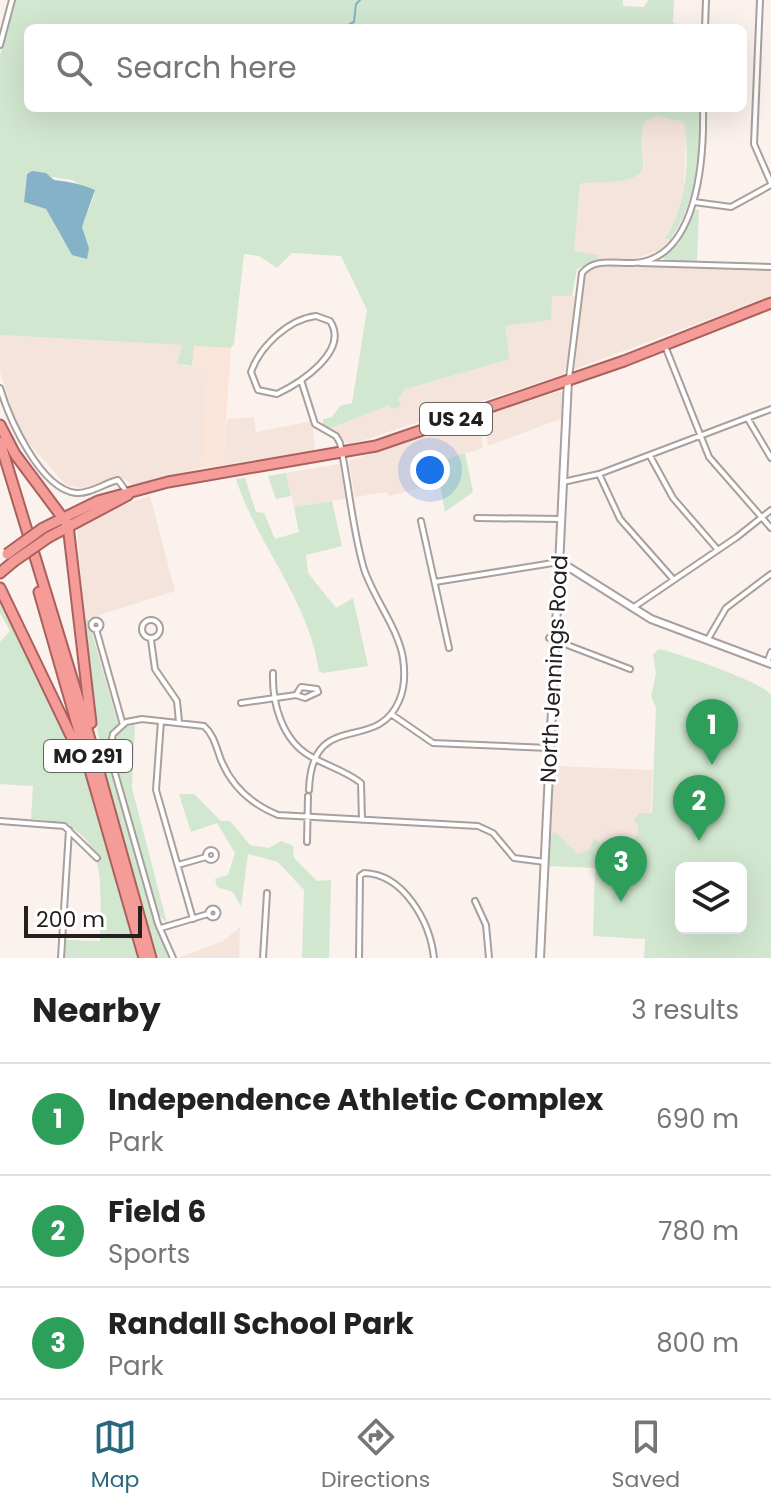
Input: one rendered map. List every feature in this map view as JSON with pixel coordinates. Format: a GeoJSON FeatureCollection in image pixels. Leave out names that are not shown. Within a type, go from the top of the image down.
{"type":"FeatureCollection","features":[{"type":"Feature","properties":{"kind":"highway","name":"US 24"},"geometry":{"type":"LineString","coordinates":[[69,521],[76,510],[189,478],[343,454],[665,346],[771,303]]}},
{"type":"Feature","properties":{"kind":"highway"},"geometry":{"type":"LineString","coordinates":[[0,425],[15,454],[69,521],[99,769]]}},
{"type":"Feature","properties":{"kind":"highway","name":"MO 291"},"geometry":{"type":"LineString","coordinates":[[0,442],[99,769],[151,958]]}},
{"type":"Feature","properties":{"kind":"highway","name":"MO 291"},"geometry":{"type":"LineString","coordinates":[[0,462],[144,958]]}},
{"type":"Feature","properties":{"kind":"highway","name":"US 24"},"geometry":{"type":"LineString","coordinates":[[0,573],[7,558],[46,532],[128,495]]}},
{"type":"Feature","properties":{"kind":"highway"},"geometry":{"type":"LineString","coordinates":[[52,503],[76,510]]}},
{"type":"Feature","properties":{"kind":"highway"},"geometry":{"type":"LineString","coordinates":[[1,593],[73,739],[103,815]]}},
{"type":"Feature","properties":{"kind":"street"},"geometry":{"type":"LineString","coordinates":[[0,45],[12,0]]}},
{"type":"Feature","properties":{"kind":"street"},"geometry":{"type":"LineString","coordinates":[[705,24],[706,0]]}},
{"type":"Feature","properties":{"kind":"street"},"geometry":{"type":"LineString","coordinates":[[694,202],[731,207],[771,184],[754,144],[760,0]]}},
{"type":"Feature","properties":{"kind":"street"},"geometry":{"type":"LineString","coordinates":[[638,263],[667,250],[683,228],[694,202],[703,112]]}},
{"type":"Feature","properties":{"kind":"street"},"geometry":{"type":"LineString","coordinates":[[568,380],[582,273],[598,263],[771,267]]}},
{"type":"Feature","properties":{"kind":"street"},"geometry":{"type":"LineString","coordinates":[[323,317],[334,327],[335,344],[301,380],[283,392],[269,395],[255,387],[251,372],[271,341],[282,332],[303,318],[323,317]]}},
{"type":"Feature","properties":{"kind":"street"},"geometry":{"type":"LineString","coordinates":[[665,346],[700,438],[720,473],[771,528]]}},
{"type":"Feature","properties":{"kind":"street"},"geometry":{"type":"LineString","coordinates":[[301,380],[315,424],[336,436],[343,454],[364,567],[403,660],[402,690],[391,714],[367,730],[331,739],[314,758],[308,793],[307,842]]}},
{"type":"Feature","properties":{"kind":"street","name":"North Jennings Road"},"geometry":{"type":"LineString","coordinates":[[540,958],[568,380]]}},
{"type":"Feature","properties":{"kind":"street"},"geometry":{"type":"LineString","coordinates":[[0,388],[21,443],[60,485],[81,493],[118,480],[128,495]]}},
{"type":"Feature","properties":{"kind":"street"},"geometry":{"type":"LineString","coordinates":[[563,482],[599,474],[771,409]]}},
{"type":"Feature","properties":{"kind":"street"},"geometry":{"type":"LineString","coordinates":[[748,419],[771,458]]}},
{"type":"Feature","properties":{"kind":"street"},"geometry":{"type":"LineString","coordinates":[[650,456],[673,498],[718,550]]}},
{"type":"Feature","properties":{"kind":"street"},"geometry":{"type":"LineString","coordinates":[[599,474],[620,519],[674,580]]}},
{"type":"Feature","properties":{"kind":"street"},"geometry":{"type":"LineString","coordinates":[[632,608],[771,510]]}},
{"type":"Feature","properties":{"kind":"street"},"geometry":{"type":"LineString","coordinates":[[477,518],[561,519]]}},
{"type":"Feature","properties":{"kind":"street"},"geometry":{"type":"LineString","coordinates":[[421,521],[449,648]]}},
{"type":"Feature","properties":{"kind":"street"},"geometry":{"type":"LineString","coordinates":[[435,582],[559,561],[666,626],[769,664],[771,652]]}},
{"type":"Feature","properties":{"kind":"street"},"geometry":{"type":"LineString","coordinates":[[707,642],[721,613],[771,574]]}},
{"type":"Feature","properties":{"kind":"street"},"geometry":{"type":"LineString","coordinates":[[151,640],[160,627],[150,621],[142,626],[151,640],[158,676],[179,705],[179,722]]}},
{"type":"Feature","properties":{"kind":"street"},"geometry":{"type":"LineString","coordinates":[[96,629],[123,725]]}},
{"type":"Feature","properties":{"kind":"street"},"geometry":{"type":"LineString","coordinates":[[549,638],[630,669]]}},
{"type":"Feature","properties":{"kind":"street"},"geometry":{"type":"LineString","coordinates":[[273,673],[272,698],[292,739],[314,758],[361,783],[362,820]]}},
{"type":"Feature","properties":{"kind":"street"},"geometry":{"type":"LineString","coordinates":[[241,703],[296,695],[305,698],[318,692],[317,689],[301,687],[296,695]]}},
{"type":"Feature","properties":{"kind":"street"},"geometry":{"type":"LineString","coordinates":[[391,714],[433,743],[552,748]]}},
{"type":"Feature","properties":{"kind":"street"},"geometry":{"type":"LineString","coordinates":[[173,958],[160,929],[113,767],[110,741],[123,725],[134,720],[199,724],[213,737],[228,775],[253,803],[278,815],[478,826],[493,833],[514,858],[545,862]]}},
{"type":"Feature","properties":{"kind":"street"},"geometry":{"type":"LineString","coordinates":[[161,721],[156,790],[193,919]]}},
{"type":"Feature","properties":{"kind":"street"},"geometry":{"type":"LineString","coordinates":[[0,821],[57,823],[69,830],[97,858]]}},
{"type":"Feature","properties":{"kind":"street"},"geometry":{"type":"LineString","coordinates":[[61,958],[69,830]]}},
{"type":"Feature","properties":{"kind":"street"},"geometry":{"type":"LineString","coordinates":[[178,865],[206,857]]}},
{"type":"Feature","properties":{"kind":"street"},"geometry":{"type":"LineString","coordinates":[[359,958],[360,876],[364,873],[378,873],[392,879],[427,926],[434,958]]}},
{"type":"Feature","properties":{"kind":"street"},"geometry":{"type":"LineString","coordinates":[[263,958],[267,893]]}},
{"type":"Feature","properties":{"kind":"street"},"geometry":{"type":"LineString","coordinates":[[475,901],[486,925],[489,958]]}},
{"type":"Feature","properties":{"kind":"street"},"geometry":{"type":"LineString","coordinates":[[160,929],[208,914]]}},
{"type":"Feature","properties":{"kind":"shaded area"},"geometry":{"type":"Polygon","coordinates":[[[657,116],[684,122],[686,135],[684,188],[680,211],[665,238],[670,240],[663,249],[634,259],[598,259],[599,256],[574,251],[580,184],[626,180],[644,168],[639,137],[644,121],[657,116]]]}},
{"type":"Feature","properties":{"kind":"shaded area"},"geometry":{"type":"Polygon","coordinates":[[[600,265],[771,270],[771,296],[575,369],[582,278],[587,271],[600,265]]]}},
{"type":"Feature","properties":{"kind":"shaded area"},"geometry":{"type":"Polygon","coordinates":[[[551,295],[575,296],[575,325],[564,374],[349,445],[329,429],[388,404],[401,406],[398,399],[406,389],[510,359],[505,326],[550,320],[551,295]]]}},
{"type":"Feature","properties":{"kind":"shaded area"},"geometry":{"type":"Polygon","coordinates":[[[0,335],[183,345],[183,366],[208,368],[201,468],[133,485],[119,476],[82,488],[66,485],[19,432],[0,372],[0,335]]]}},
{"type":"Feature","properties":{"kind":"shaded area"},"geometry":{"type":"Polygon","coordinates":[[[193,346],[231,348],[223,465],[201,468],[207,368],[192,366],[193,346]]]}},
{"type":"Feature","properties":{"kind":"shaded area"},"geometry":{"type":"Polygon","coordinates":[[[560,391],[565,395],[563,418],[488,446],[484,416],[560,391]]]}},
{"type":"Feature","properties":{"kind":"shaded area"},"geometry":{"type":"Polygon","coordinates":[[[254,417],[256,432],[312,421],[315,451],[223,465],[227,419],[254,417]]]}},
{"type":"Feature","properties":{"kind":"shaded area"},"geometry":{"type":"Polygon","coordinates":[[[478,418],[483,448],[437,463],[439,484],[389,496],[387,492],[355,497],[349,461],[478,418]]]}},
{"type":"Feature","properties":{"kind":"shaded area"},"geometry":{"type":"Polygon","coordinates":[[[339,464],[349,498],[294,507],[286,473],[339,464]]]}},
{"type":"Feature","properties":{"kind":"shaded area"},"geometry":{"type":"Polygon","coordinates":[[[150,496],[175,591],[84,620],[77,529],[112,509],[150,496]]]}},
{"type":"Feature","properties":{"kind":"shaded area"},"geometry":{"type":"Polygon","coordinates":[[[554,766],[653,770],[644,937],[601,867],[549,866],[554,766]]]}},
{"type":"Feature","properties":{"kind":"shaded area"},"geometry":{"type":"Polygon","coordinates":[[[240,927],[239,958],[178,958],[223,941],[240,927]]]}},
{"type":"Feature","properties":{"kind":"green space"},"geometry":{"type":"Polygon","coordinates":[[[16,0],[623,0],[623,6],[644,7],[648,0],[674,0],[673,23],[676,24],[24,24],[24,112],[699,112],[699,142],[695,177],[686,210],[670,240],[665,238],[678,211],[685,182],[687,152],[684,122],[657,116],[645,121],[641,138],[641,172],[617,181],[580,184],[574,251],[599,255],[598,259],[577,269],[572,296],[552,296],[551,320],[505,326],[510,359],[406,389],[398,399],[401,406],[393,409],[388,405],[329,429],[323,425],[323,419],[332,417],[340,406],[352,403],[367,310],[341,256],[292,253],[277,268],[259,256],[244,254],[234,344],[231,348],[194,346],[192,366],[177,364],[182,345],[0,335],[0,55],[16,0]],[[27,173],[24,202],[46,209],[64,242],[89,248],[82,227],[95,193],[72,180],[27,173]]]}},
{"type":"Feature","properties":{"kind":"green space"},"geometry":{"type":"Polygon","coordinates":[[[695,210],[699,210],[697,261],[664,260],[662,257],[679,243],[695,210]]]}},
{"type":"Feature","properties":{"kind":"green space"},"geometry":{"type":"Polygon","coordinates":[[[465,453],[473,492],[445,512],[436,463],[465,453]]]}},
{"type":"Feature","properties":{"kind":"green space"},"geometry":{"type":"Polygon","coordinates":[[[286,473],[291,496],[276,499],[268,476],[286,473]]]}},
{"type":"Feature","properties":{"kind":"green space"},"geometry":{"type":"Polygon","coordinates":[[[245,478],[256,512],[264,513],[275,539],[299,532],[294,507],[332,501],[342,546],[306,555],[308,573],[336,608],[353,598],[368,666],[319,671],[313,645],[294,596],[245,504],[236,479],[245,478]]]}},
{"type":"Feature","properties":{"kind":"green space"},"geometry":{"type":"Polygon","coordinates":[[[0,598],[82,764],[140,958],[64,958],[65,940],[100,941],[100,876],[88,843],[76,831],[57,823],[31,819],[33,786],[0,784],[0,642],[10,631],[0,613],[0,598]]]}},
{"type":"Feature","properties":{"kind":"green space"},"geometry":{"type":"Polygon","coordinates":[[[88,619],[118,724],[107,742],[107,753],[156,928],[170,958],[156,958],[108,786],[96,723],[84,620],[88,619]]]}},
{"type":"Feature","properties":{"kind":"green space"},"geometry":{"type":"Polygon","coordinates":[[[659,649],[737,676],[771,695],[771,958],[644,958],[645,939],[593,936],[595,868],[548,866],[550,834],[556,833],[578,854],[590,849],[594,838],[615,857],[638,834],[638,825],[634,820],[639,813],[652,813],[656,708],[651,696],[656,674],[653,654],[659,649]]]}},
{"type":"Feature","properties":{"kind":"green space"},"geometry":{"type":"Polygon","coordinates":[[[135,724],[132,788],[167,923],[159,915],[113,756],[118,735],[135,724]]]}},
{"type":"Feature","properties":{"kind":"green space"},"geometry":{"type":"Polygon","coordinates":[[[179,794],[194,794],[221,821],[230,821],[250,845],[269,848],[281,841],[293,846],[294,858],[317,881],[331,880],[329,958],[302,958],[304,890],[278,862],[248,854],[241,907],[233,892],[217,887],[215,879],[228,875],[235,853],[217,823],[191,832],[179,794]]]}},
{"type":"Feature","properties":{"kind":"water"},"geometry":{"type":"Polygon","coordinates":[[[32,171],[95,190],[82,227],[89,248],[87,259],[72,255],[46,209],[24,202],[27,174],[32,171]]]}},
{"type":"Feature","properties":{"kind":"waterway"},"geometry":{"type":"LineString","coordinates":[[350,24],[354,22],[356,4],[360,0]]}},
{"type":"Feature","properties":{"kind":"place","name":"Independence Athletic Complex"},"geometry":{"type":"Point","coordinates":[712,765]}},
{"type":"Feature","properties":{"kind":"place","name":"Field 6"},"geometry":{"type":"Point","coordinates":[699,841]}},
{"type":"Feature","properties":{"kind":"place","name":"Randall School Park"},"geometry":{"type":"Point","coordinates":[621,902]}}]}
